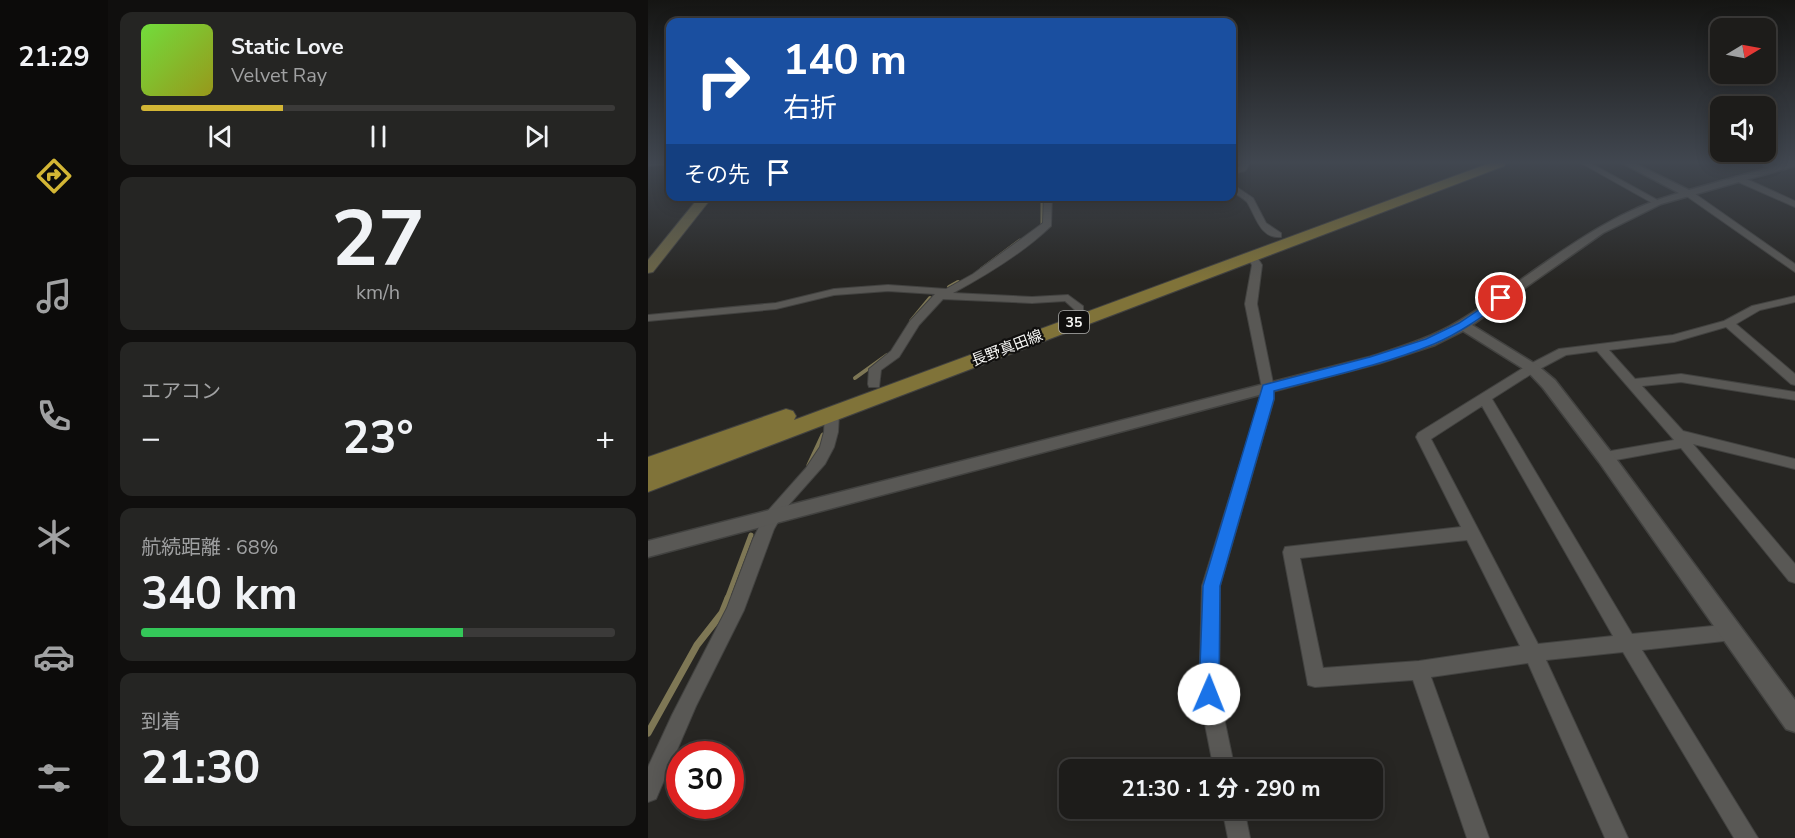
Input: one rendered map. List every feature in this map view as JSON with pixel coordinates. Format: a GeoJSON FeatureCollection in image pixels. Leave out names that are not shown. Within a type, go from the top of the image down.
{"type":"FeatureCollection","features":[{"type":"Feature","properties":{"kind":"main road"},"geometry":{"type":"LineString","coordinates":[[648,269],[702,202]]}},
{"type":"Feature","properties":{"kind":"main road","name":"長野真田線"},"geometry":{"type":"LineString","coordinates":[[648,466],[1368,202]]}},
{"type":"Feature","properties":{"kind":"main road","name":"長野真田線"},"geometry":{"type":"LineString","coordinates":[[648,483],[1395,202]]}},
{"type":"Feature","properties":{"kind":"street"},"geometry":{"type":"LineString","coordinates":[[874,384],[875,369],[895,354],[914,323],[935,299],[977,276],[1048,224],[1047,202]]}},
{"type":"Feature","properties":{"kind":"street"},"geometry":{"type":"LineString","coordinates":[[1251,202],[1262,225],[1278,235]]}},
{"type":"Feature","properties":{"kind":"street"},"geometry":{"type":"LineString","coordinates":[[648,549],[1375,360],[1430,342],[1463,325],[1599,231],[1657,202]]}},
{"type":"Feature","properties":{"kind":"street"},"geometry":{"type":"LineString","coordinates":[[1701,202],[1795,269]]}},
{"type":"Feature","properties":{"kind":"street"},"geometry":{"type":"LineString","coordinates":[[1223,759],[1209,694],[1211,586],[1268,399],[1268,388],[1251,304],[1257,265],[1251,256]]}},
{"type":"Feature","properties":{"kind":"street"},"geometry":{"type":"LineString","coordinates":[[648,318],[776,306],[834,292],[888,288],[1032,300],[1068,298],[1079,308]]}},
{"type":"Feature","properties":{"kind":"street"},"geometry":{"type":"LineString","coordinates":[[1617,838],[1533,653],[1423,437],[1532,368],[1563,352],[1674,338],[1728,323],[1756,308],[1795,299]]}},
{"type":"Feature","properties":{"kind":"street"},"geometry":{"type":"LineString","coordinates":[[1728,323],[1795,381]]}},
{"type":"Feature","properties":{"kind":"street"},"geometry":{"type":"LineString","coordinates":[[1463,325],[1532,368],[1549,384],[1605,457],[1795,720]]}},
{"type":"Feature","properties":{"kind":"street"},"geometry":{"type":"LineString","coordinates":[[1601,348],[1795,576]]}},
{"type":"Feature","properties":{"kind":"street"},"geometry":{"type":"LineString","coordinates":[[1633,383],[1681,378],[1795,396]]}},
{"type":"Feature","properties":{"kind":"street"},"geometry":{"type":"LineString","coordinates":[[1485,399],[1629,644],[1747,838]]}},
{"type":"Feature","properties":{"kind":"street"},"geometry":{"type":"LineString","coordinates":[[648,791],[689,700],[735,609],[758,546],[773,516],[813,472],[820,460],[832,430],[832,414]]}},
{"type":"Feature","properties":{"kind":"street"},"geometry":{"type":"LineString","coordinates":[[1605,457],[1680,439],[1795,464]]}},
{"type":"Feature","properties":{"kind":"street"},"geometry":{"type":"LineString","coordinates":[[1471,532],[1291,552],[1315,678],[1419,669],[1533,653],[1733,632]]}},
{"type":"Feature","properties":{"kind":"street"},"geometry":{"type":"LineString","coordinates":[[1419,669],[1478,838]]}},
{"type":"Feature","properties":{"kind":"street"},"geometry":{"type":"LineString","coordinates":[[1235,819],[1239,838]]}},
{"type":"Feature","properties":{"kind":"waterway"},"geometry":{"type":"LineString","coordinates":[[1039,228],[1042,225],[1042,202]]}},
{"type":"Feature","properties":{"kind":"waterway"},"geometry":{"type":"LineString","coordinates":[[981,269],[1020,240]]}},
{"type":"Feature","properties":{"kind":"waterway"},"geometry":{"type":"LineString","coordinates":[[949,287],[958,282]]}},
{"type":"Feature","properties":{"kind":"waterway"},"geometry":{"type":"LineString","coordinates":[[911,321],[930,298]]}},
{"type":"Feature","properties":{"kind":"waterway"},"geometry":{"type":"LineString","coordinates":[[855,378],[887,355]]}},
{"type":"Feature","properties":{"kind":"waterway"},"geometry":{"type":"LineString","coordinates":[[809,465],[823,435]]}},
{"type":"Feature","properties":{"kind":"waterway"},"geometry":{"type":"LineString","coordinates":[[727,599],[751,535]]}},
{"type":"Feature","properties":{"kind":"waterway"},"geometry":{"type":"LineString","coordinates":[[648,733],[697,645],[722,613],[728,598]]}},
{"type":"Feature","properties":{"kind":"route"},"geometry":{"type":"LineString","coordinates":[[1209,694],[1211,586],[1268,399],[1268,388],[1375,360],[1430,342],[1463,325],[1501,298]]}}]}
